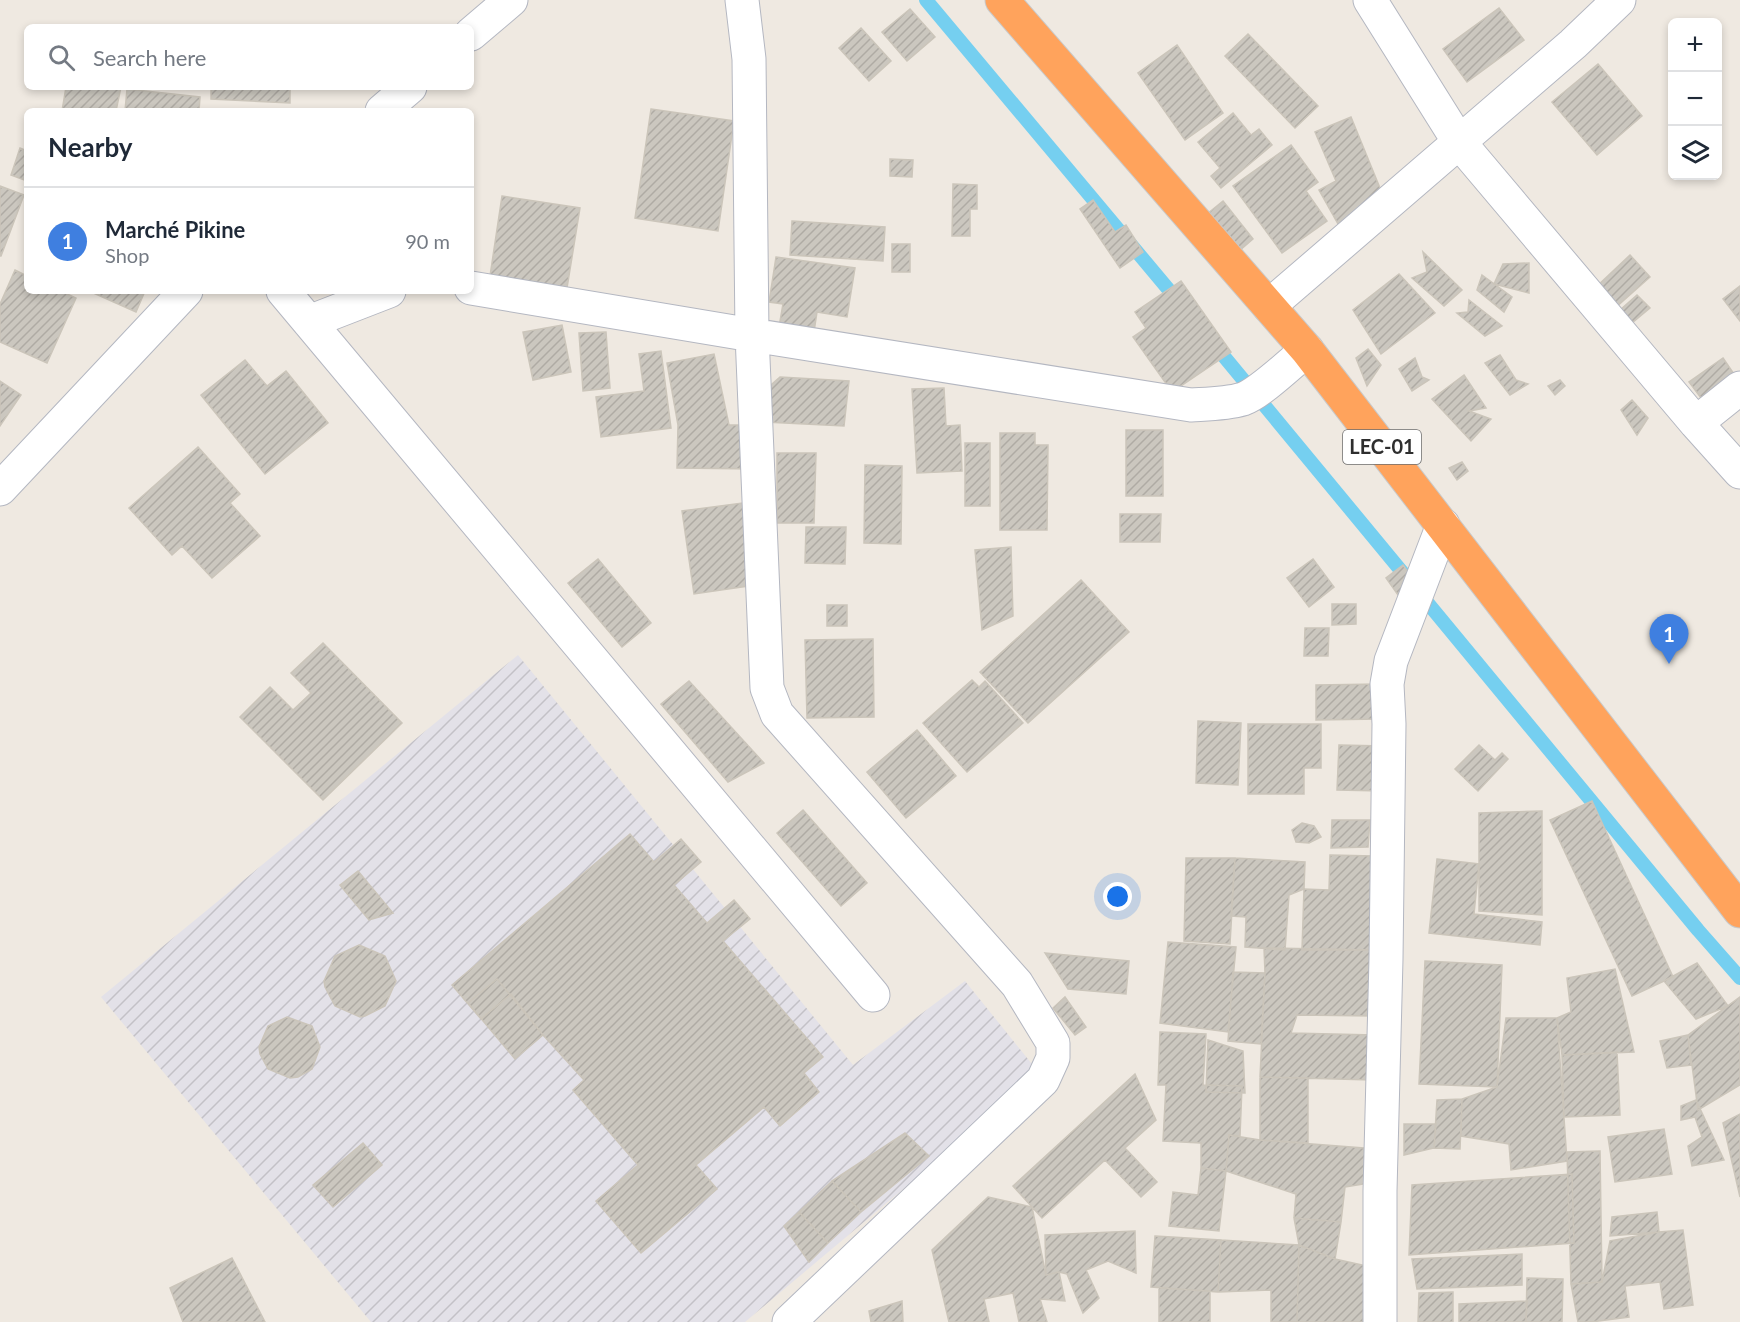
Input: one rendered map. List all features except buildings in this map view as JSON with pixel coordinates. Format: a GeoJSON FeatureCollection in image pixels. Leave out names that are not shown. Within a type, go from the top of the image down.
{"type":"FeatureCollection","features":[{"type":"Feature","properties":{"kind":"highway","name":"LEC-01"},"geometry":{"type":"LineString","coordinates":[[1012,4],[1307,350],[1740,911]]}},
{"type":"Feature","properties":{"kind":"street"},"geometry":{"type":"LineString","coordinates":[[474,31],[511,0]]}},
{"type":"Feature","properties":{"kind":"street"},"geometry":{"type":"LineString","coordinates":[[742,0],[749,59],[752,335],[767,688],[777,714],[1017,984],[1053,1043],[1053,1058],[1043,1080],[789,1322]]}},
{"type":"Feature","properties":{"kind":"street"},"geometry":{"type":"LineString","coordinates":[[1370,0],[1459,142],[1740,472]]}},
{"type":"Feature","properties":{"kind":"street"},"geometry":{"type":"LineString","coordinates":[[1269,306],[1573,44],[1618,0]]}},
{"type":"Feature","properties":{"kind":"street"},"geometry":{"type":"LineString","coordinates":[[386,108],[406,90]]}},
{"type":"Feature","properties":{"kind":"street"},"geometry":{"type":"LineString","coordinates":[[474,289],[1191,405],[1222,403],[1245,398],[1307,350]]}},
{"type":"Feature","properties":{"kind":"street"},"geometry":{"type":"LineString","coordinates":[[0,489],[183,294]]}},
{"type":"Feature","properties":{"kind":"street"},"geometry":{"type":"LineString","coordinates":[[286,294],[873,995]]}},
{"type":"Feature","properties":{"kind":"street"},"geometry":{"type":"LineString","coordinates":[[309,322],[381,294]]}},
{"type":"Feature","properties":{"kind":"street"},"geometry":{"type":"LineString","coordinates":[[1696,423],[1740,388]]}},
{"type":"Feature","properties":{"kind":"street"},"geometry":{"type":"LineString","coordinates":[[1380,1322],[1380,1191],[1387,936],[1389,724],[1387,684],[1391,661],[1443,525]]}},
{"type":"Feature","properties":{"kind":"shaded area"},"geometry":{"type":"Polygon","coordinates":[[[518,655],[853,1065],[965,981],[1040,1074],[745,1322],[371,1322],[101,997],[518,655]]]}},
{"type":"Feature","properties":{"kind":"waterway"},"geometry":{"type":"LineString","coordinates":[[926,0],[1179,302]]}},
{"type":"Feature","properties":{"kind":"waterway"},"geometry":{"type":"LineString","coordinates":[[1212,342],[1740,978]]}},
{"type":"Feature","properties":{"kind":"place","name":"Marché Pikine"},"geometry":{"type":"Point","coordinates":[1669,664]}}]}
